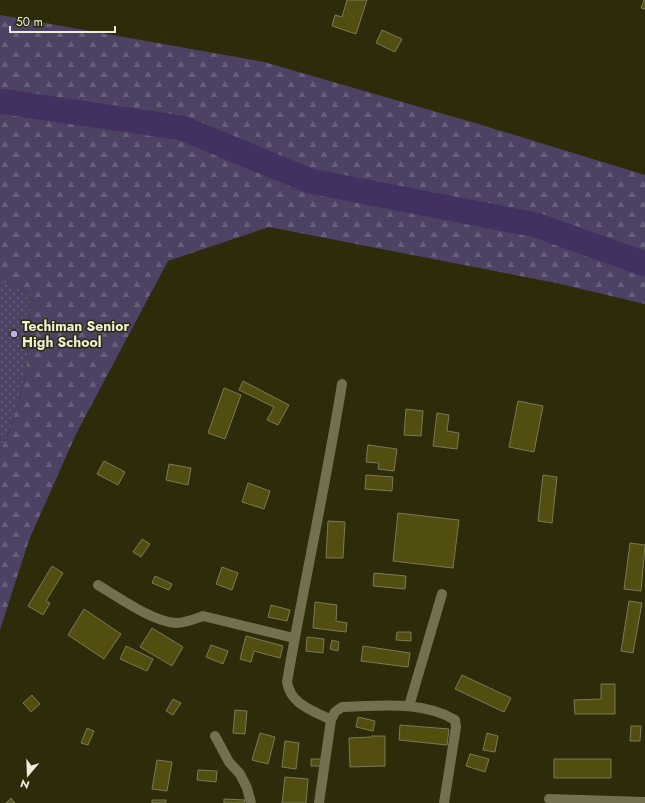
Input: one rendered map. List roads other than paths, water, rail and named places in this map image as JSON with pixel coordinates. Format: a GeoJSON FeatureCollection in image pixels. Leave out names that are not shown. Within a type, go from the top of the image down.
{"type":"FeatureCollection","features":[{"type":"Feature","properties":{"kind":"street"},"geometry":{"type":"LineString","coordinates":[[331,720],[295,701],[288,693],[287,682],[308,562],[329,464],[342,384]]}},
{"type":"Feature","properties":{"kind":"street"},"geometry":{"type":"LineString","coordinates":[[98,585],[147,614],[175,623],[189,621],[203,616],[294,638]]}},
{"type":"Feature","properties":{"kind":"street"},"geometry":{"type":"LineString","coordinates":[[409,706],[442,594]]}},
{"type":"Feature","properties":{"kind":"street"},"geometry":{"type":"LineString","coordinates":[[319,803],[331,720],[335,712],[342,707],[409,706],[448,716],[455,720],[456,727],[444,803]]}},
{"type":"Feature","properties":{"kind":"street"},"geometry":{"type":"LineString","coordinates":[[215,736],[229,762],[240,774],[247,788],[251,803]]}},
{"type":"Feature","properties":{"kind":"street"},"geometry":{"type":"LineString","coordinates":[[549,799],[645,802]]}},
{"type":"Feature","properties":{"kind":"waterway"},"geometry":{"type":"LineString","coordinates":[[0,101],[182,128],[310,181],[536,225],[645,264]]}},
{"type":"Feature","properties":{"kind":"place","name":"Techiman Senior High School"},"geometry":{"type":"Point","coordinates":[14,334]}}]}
